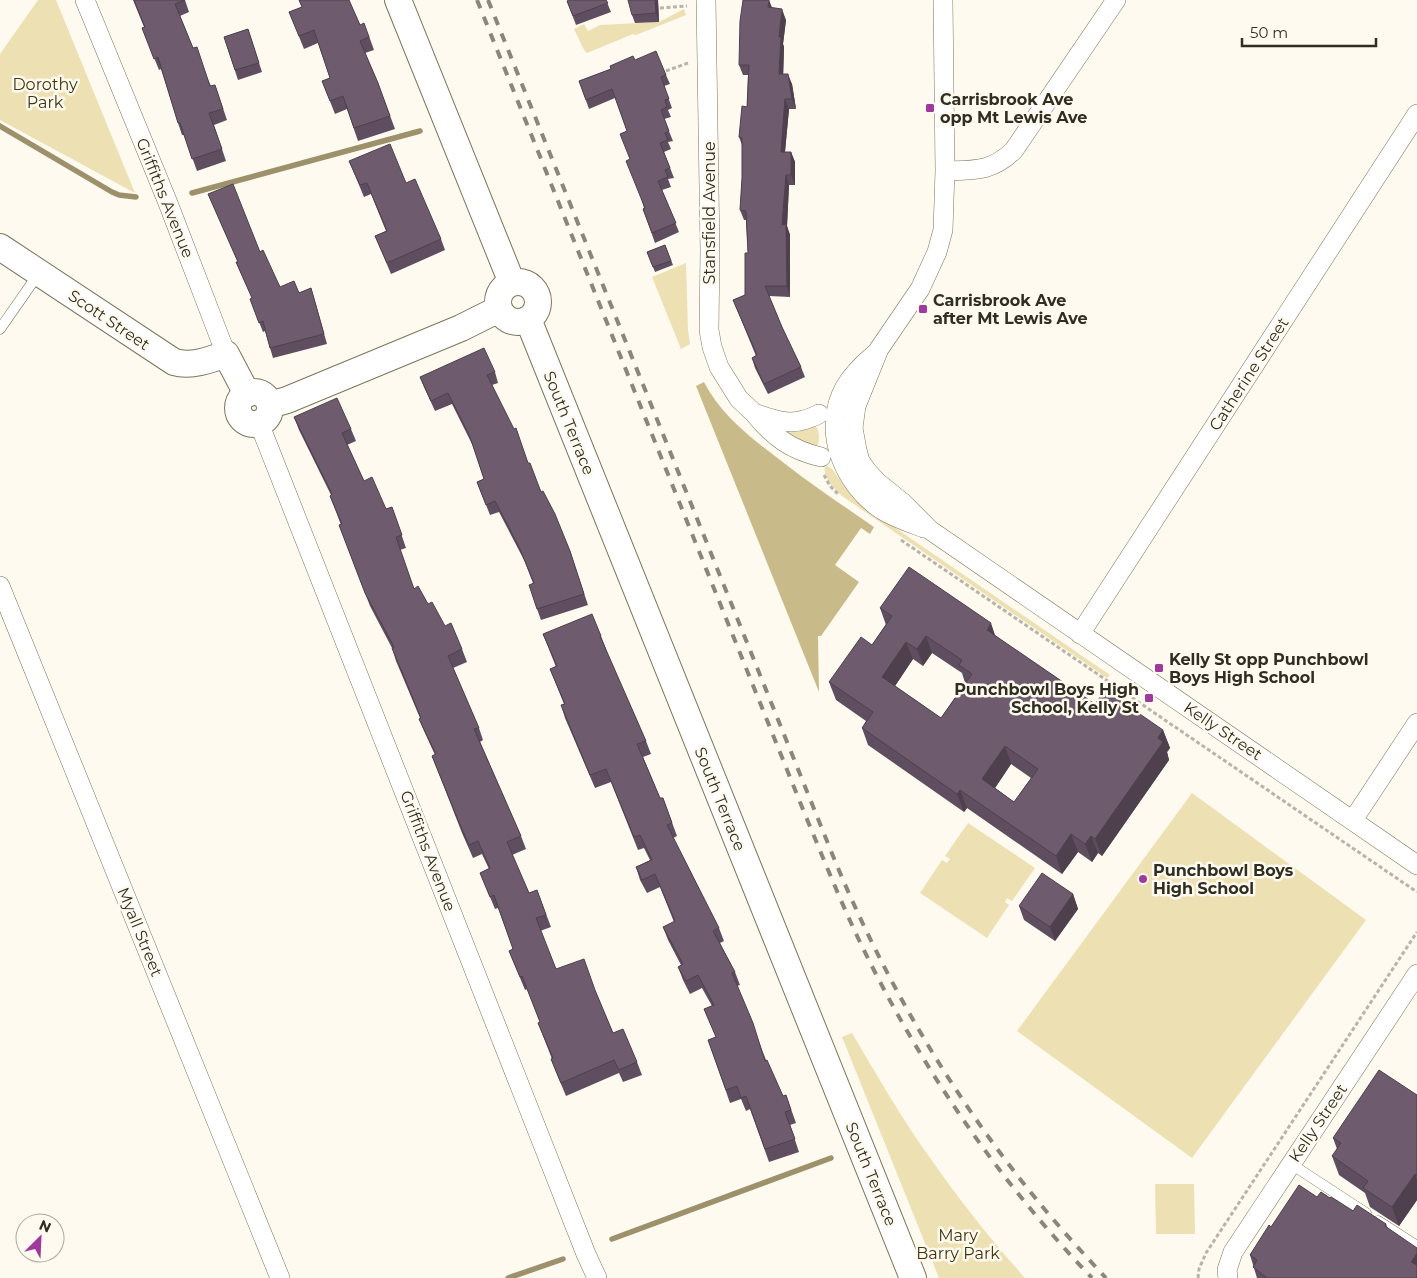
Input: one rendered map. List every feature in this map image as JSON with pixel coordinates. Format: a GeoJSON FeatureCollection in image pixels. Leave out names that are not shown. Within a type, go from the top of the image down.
{"type":"FeatureCollection","features":[{"type":"Feature","properties":{"kind":"street","name":"Griffiths Avenue"},"geometry":{"type":"LineString","coordinates":[[85,0],[168,203],[226,354],[259,407],[586,1254],[597,1278]]}},
{"type":"Feature","properties":{"kind":"street"},"geometry":{"type":"LineString","coordinates":[[398,0],[512,283]]}},
{"type":"Feature","properties":{"kind":"street","name":"Stansfield Avenue"},"geometry":{"type":"LineString","coordinates":[[706,0],[710,251],[709,330],[712,347],[719,367],[739,399],[768,430],[782,442],[822,464]]}},
{"type":"Feature","properties":{"kind":"street","name":"Kelly Street"},"geometry":{"type":"LineString","coordinates":[[943,0],[945,216],[938,252],[920,289],[879,349],[856,371],[845,387],[840,400],[835,426],[836,442],[851,461],[857,487],[876,505],[897,518],[930,530],[1417,865]]}},
{"type":"Feature","properties":{"kind":"street"},"geometry":{"type":"LineString","coordinates":[[946,171],[979,170],[989,167],[998,164],[1014,150],[1116,0]]}},
{"type":"Feature","properties":{"kind":"street","name":"Catherine Street"},"geometry":{"type":"LineString","coordinates":[[1080,634],[1417,114]]}},
{"type":"Feature","properties":{"kind":"street","name":"Scott Street"},"geometry":{"type":"LineString","coordinates":[[0,247],[174,362],[187,365],[214,359],[226,354]]}},
{"type":"Feature","properties":{"kind":"street"},"geometry":{"type":"LineString","coordinates":[[512,283],[525,284],[530,287],[537,297],[536,310],[528,319],[514,321],[508,319],[499,309],[498,302],[502,290],[512,283]]}},
{"type":"Feature","properties":{"kind":"street"},"geometry":{"type":"LineString","coordinates":[[259,407],[287,400],[452,332],[499,309]]}},
{"type":"Feature","properties":{"kind":"street","name":"South Terrace"},"geometry":{"type":"LineString","coordinates":[[528,319],[912,1278]]}},
{"type":"Feature","properties":{"kind":"street"},"geometry":{"type":"LineString","coordinates":[[754,414],[792,423],[808,420],[819,414]]}},
{"type":"Feature","properties":{"kind":"street","name":"Myall Street"},"geometry":{"type":"LineString","coordinates":[[0,586],[280,1278]]}},
{"type":"Feature","properties":{"kind":"street"},"geometry":{"type":"LineString","coordinates":[[1353,820],[1417,723]]}},
{"type":"Feature","properties":{"kind":"street","name":"Kelly Street"},"geometry":{"type":"LineString","coordinates":[[1228,1277],[1228,1263],[1234,1252],[1417,974]]}},
{"type":"Feature","properties":{"kind":"lane"},"geometry":{"type":"LineString","coordinates":[[0,329],[39,273]]}},
{"type":"Feature","properties":{"kind":"lane"},"geometry":{"type":"LineString","coordinates":[[1291,1164],[1417,1246]]}},
{"type":"Feature","properties":{"kind":"path"},"geometry":{"type":"LineString","coordinates":[[660,8],[687,6]]}},
{"type":"Feature","properties":{"kind":"path"},"geometry":{"type":"LineString","coordinates":[[666,72],[688,63]]}},
{"type":"Feature","properties":{"kind":"path"},"geometry":{"type":"LineString","coordinates":[[822,464],[830,486],[840,496]]}},
{"type":"Feature","properties":{"kind":"path"},"geometry":{"type":"LineString","coordinates":[[894,535],[1417,892]]}},
{"type":"Feature","properties":{"kind":"path"},"geometry":{"type":"LineString","coordinates":[[1198,1278],[1199,1269],[1206,1253],[1417,932]]}},
{"type":"Feature","properties":{"kind":"green space","name":"Dorothy Park"},"geometry":{"type":"Polygon","coordinates":[[[38,0],[56,0],[135,193],[0,120],[0,54],[38,0]]]}},
{"type":"Feature","properties":{"kind":"green space"},"geometry":{"type":"Polygon","coordinates":[[[684,9],[686,15],[587,53],[574,29],[584,24],[588,31],[600,25],[659,22],[684,9]]]}},
{"type":"Feature","properties":{"kind":"green space"},"geometry":{"type":"Polygon","coordinates":[[[686,263],[690,344],[681,349],[652,277],[686,263]]]}},
{"type":"Feature","properties":{"kind":"green space"},"geometry":{"type":"Polygon","coordinates":[[[814,425],[819,435],[817,447],[805,445],[784,430],[814,425]]]}},
{"type":"Feature","properties":{"kind":"green space"},"geometry":{"type":"Polygon","coordinates":[[[825,465],[832,469],[850,493],[878,516],[1110,675],[1107,678],[842,496],[827,478],[825,465]]]}},
{"type":"Feature","properties":{"kind":"green space"},"geometry":{"type":"Polygon","coordinates":[[[1192,793],[1366,920],[1192,1158],[1017,1031],[1192,793]]]}},
{"type":"Feature","properties":{"kind":"green space"},"geometry":{"type":"Polygon","coordinates":[[[968,823],[1035,868],[1012,901],[1007,898],[1005,902],[1009,905],[987,938],[920,893],[942,860],[947,863],[950,859],[945,856],[968,823]]]}},
{"type":"Feature","properties":{"kind":"green space","name":"Mary Barry Park"},"geometry":{"type":"Polygon","coordinates":[[[852,1033],[891,1099],[922,1146],[977,1221],[1025,1278],[939,1278],[842,1037],[852,1033]]]}},
{"type":"Feature","properties":{"kind":"green space"},"geometry":{"type":"Polygon","coordinates":[[[1155,1184],[1194,1184],[1195,1234],[1156,1234],[1155,1184]]]}},
{"type":"Feature","properties":{"kind":"shaded area"},"geometry":{"type":"Polygon","coordinates":[[[704,382],[711,395],[729,417],[750,436],[806,480],[874,527],[870,534],[861,528],[835,565],[859,582],[821,636],[818,636],[819,692],[696,386],[704,382]]]}},
{"type":"Feature","properties":{"kind":"building"},"geometry":{"type":"Polygon","coordinates":[[[134,0],[185,0],[175,4],[193,48],[197,47],[210,86],[215,85],[223,109],[209,113],[222,149],[192,159],[180,123],[178,123],[158,57],[154,59],[142,28],[145,27],[134,0]]]}},
{"type":"Feature","properties":{"kind":"building"},"geometry":{"type":"Polygon","coordinates":[[[299,0],[349,0],[360,25],[364,23],[369,37],[360,41],[390,116],[354,128],[343,96],[330,101],[322,81],[330,78],[314,30],[299,36],[289,12],[302,7],[299,0]]]}},
{"type":"Feature","properties":{"kind":"building"},"geometry":{"type":"Polygon","coordinates":[[[606,0],[608,3],[573,16],[567,1],[606,0]]]}},
{"type":"Feature","properties":{"kind":"building"},"geometry":{"type":"Polygon","coordinates":[[[628,0],[655,0],[656,13],[632,15],[628,0]]]}},
{"type":"Feature","properties":{"kind":"building"},"geometry":{"type":"Polygon","coordinates":[[[743,0],[769,0],[768,7],[782,9],[779,37],[781,37],[779,74],[788,74],[792,99],[785,99],[781,152],[791,152],[791,175],[786,175],[782,225],[786,224],[787,286],[765,286],[801,367],[764,384],[752,358],[757,355],[733,300],[745,295],[745,253],[748,253],[746,211],[740,210],[742,138],[739,137],[742,106],[747,107],[749,65],[739,65],[740,21],[743,0]]]}},
{"type":"Feature","properties":{"kind":"building"},"geometry":{"type":"Polygon","coordinates":[[[248,29],[259,63],[235,70],[224,37],[248,29]]]}},
{"type":"Feature","properties":{"kind":"building"},"geometry":{"type":"Polygon","coordinates":[[[656,51],[666,75],[661,77],[669,99],[665,100],[667,107],[661,110],[669,131],[665,133],[668,140],[660,143],[670,168],[665,170],[668,177],[658,181],[676,223],[652,233],[643,209],[645,208],[626,161],[630,159],[620,134],[627,131],[612,89],[586,100],[579,81],[611,69],[610,66],[633,56],[635,60],[656,51]]]}},
{"type":"Feature","properties":{"kind":"building"},"geometry":{"type":"Polygon","coordinates":[[[390,144],[406,183],[415,179],[441,239],[387,263],[375,236],[387,231],[367,183],[360,185],[349,161],[390,144]]]}},
{"type":"Feature","properties":{"kind":"building"},"geometry":{"type":"Polygon","coordinates":[[[233,184],[260,252],[263,250],[280,287],[294,281],[299,293],[311,288],[324,334],[270,348],[263,321],[259,323],[250,299],[252,298],[236,262],[238,262],[208,194],[233,184]]]}},
{"type":"Feature","properties":{"kind":"building"},"geometry":{"type":"Polygon","coordinates":[[[665,245],[671,261],[653,267],[647,252],[665,245]]]}},
{"type":"Feature","properties":{"kind":"building"},"geometry":{"type":"Polygon","coordinates":[[[484,348],[495,372],[487,375],[514,429],[516,428],[528,463],[530,463],[541,492],[543,491],[555,514],[584,594],[537,609],[529,585],[534,583],[520,549],[495,501],[486,505],[477,482],[484,479],[470,437],[448,393],[431,401],[420,377],[484,348]]]}},
{"type":"Feature","properties":{"kind":"building"},"geometry":{"type":"Polygon","coordinates":[[[337,398],[351,429],[342,433],[364,481],[372,477],[386,509],[392,507],[402,535],[396,537],[414,589],[418,586],[428,604],[432,602],[445,626],[451,623],[462,649],[448,656],[479,728],[474,729],[521,836],[507,842],[529,893],[537,890],[546,915],[536,918],[556,969],[584,959],[613,1033],[623,1029],[637,1062],[619,1070],[614,1060],[561,1083],[522,976],[520,977],[509,951],[513,949],[494,895],[490,897],[480,873],[490,868],[478,841],[469,845],[458,820],[432,756],[436,754],[419,719],[421,718],[392,648],[394,647],[365,593],[339,525],[342,524],[330,496],[332,494],[294,417],[337,398]]]}},
{"type":"Feature","properties":{"kind":"building"},"geometry":{"type":"Polygon","coordinates":[[[909,567],[991,623],[987,630],[1095,704],[1105,690],[1163,730],[1158,738],[1163,742],[1095,839],[1091,836],[1085,844],[1071,834],[1056,856],[960,790],[957,794],[862,728],[873,712],[829,682],[861,637],[872,645],[892,616],[880,608],[909,567]],[[926,636],[917,649],[906,642],[882,677],[941,718],[972,674],[959,665],[962,660],[926,636]],[[1005,746],[982,779],[1014,802],[1038,769],[1005,746]]]}},
{"type":"Feature","properties":{"kind":"building"},"geometry":{"type":"Polygon","coordinates":[[[592,614],[646,741],[637,744],[660,798],[663,798],[672,823],[667,825],[719,928],[713,931],[735,972],[732,973],[753,1023],[765,1061],[767,1060],[783,1096],[786,1095],[791,1110],[785,1112],[795,1139],[765,1149],[746,1096],[741,1098],[737,1086],[726,1090],[708,1040],[716,1037],[704,1009],[714,1005],[698,975],[686,981],[678,967],[683,964],[663,927],[675,921],[655,874],[642,880],[636,867],[652,860],[640,835],[634,837],[606,769],[590,775],[561,705],[565,704],[550,669],[557,666],[543,634],[592,614]]]}},
{"type":"Feature","properties":{"kind":"building"},"geometry":{"type":"Polygon","coordinates":[[[1042,873],[1073,894],[1050,927],[1019,906],[1042,873]]]}},
{"type":"Feature","properties":{"kind":"building"},"geometry":{"type":"Polygon","coordinates":[[[1379,1070],[1417,1095],[1417,1176],[1415,1174],[1392,1207],[1363,1188],[1368,1181],[1332,1156],[1341,1143],[1333,1138],[1379,1070]]]}},
{"type":"Feature","properties":{"kind":"building"},"geometry":{"type":"Polygon","coordinates":[[[1299,1185],[1317,1197],[1321,1192],[1353,1211],[1357,1205],[1417,1248],[1417,1253],[1411,1262],[1417,1265],[1417,1278],[1267,1278],[1253,1267],[1257,1260],[1250,1255],[1269,1225],[1271,1227],[1299,1185]]]}},
{"type":"Feature","properties":{"kind":"waterway"},"geometry":{"type":"LineString","coordinates":[[0,126],[112,192],[119,195],[136,197]]}},
{"type":"Feature","properties":{"kind":"waterway"},"geometry":{"type":"LineString","coordinates":[[192,193],[420,131]]}},
{"type":"Feature","properties":{"kind":"waterway"},"geometry":{"type":"LineString","coordinates":[[612,1239],[831,1158]]}},
{"type":"Feature","properties":{"kind":"waterway"},"geometry":{"type":"LineString","coordinates":[[508,1278],[563,1259]]}},
{"type":"Feature","properties":{"kind":"railway"},"geometry":{"type":"LineString","coordinates":[[477,0],[804,812],[859,940],[907,1031],[962,1118],[1024,1201],[1092,1278]]}},
{"type":"Feature","properties":{"kind":"railway"},"geometry":{"type":"LineString","coordinates":[[488,0],[833,856],[872,943],[917,1026],[995,1146],[1064,1232],[1106,1278]]}},
{"type":"Feature","properties":{"kind":"place","name":"Carrisbrook Ave opp Mt Lewis Ave"},"geometry":{"type":"Point","coordinates":[930,108]}},
{"type":"Feature","properties":{"kind":"place","name":"Carrisbrook Ave after Mt Lewis Ave"},"geometry":{"type":"Point","coordinates":[923,309]}},
{"type":"Feature","properties":{"kind":"place","name":"Kelly St opp Punchbowl Boys High School"},"geometry":{"type":"Point","coordinates":[1159,668]}},
{"type":"Feature","properties":{"kind":"place","name":"Punchbowl Boys High School, Kelly St"},"geometry":{"type":"Point","coordinates":[1149,698]}},
{"type":"Feature","properties":{"kind":"place","name":"Punchbowl Boys High School"},"geometry":{"type":"Point","coordinates":[1143,879]}}]}
